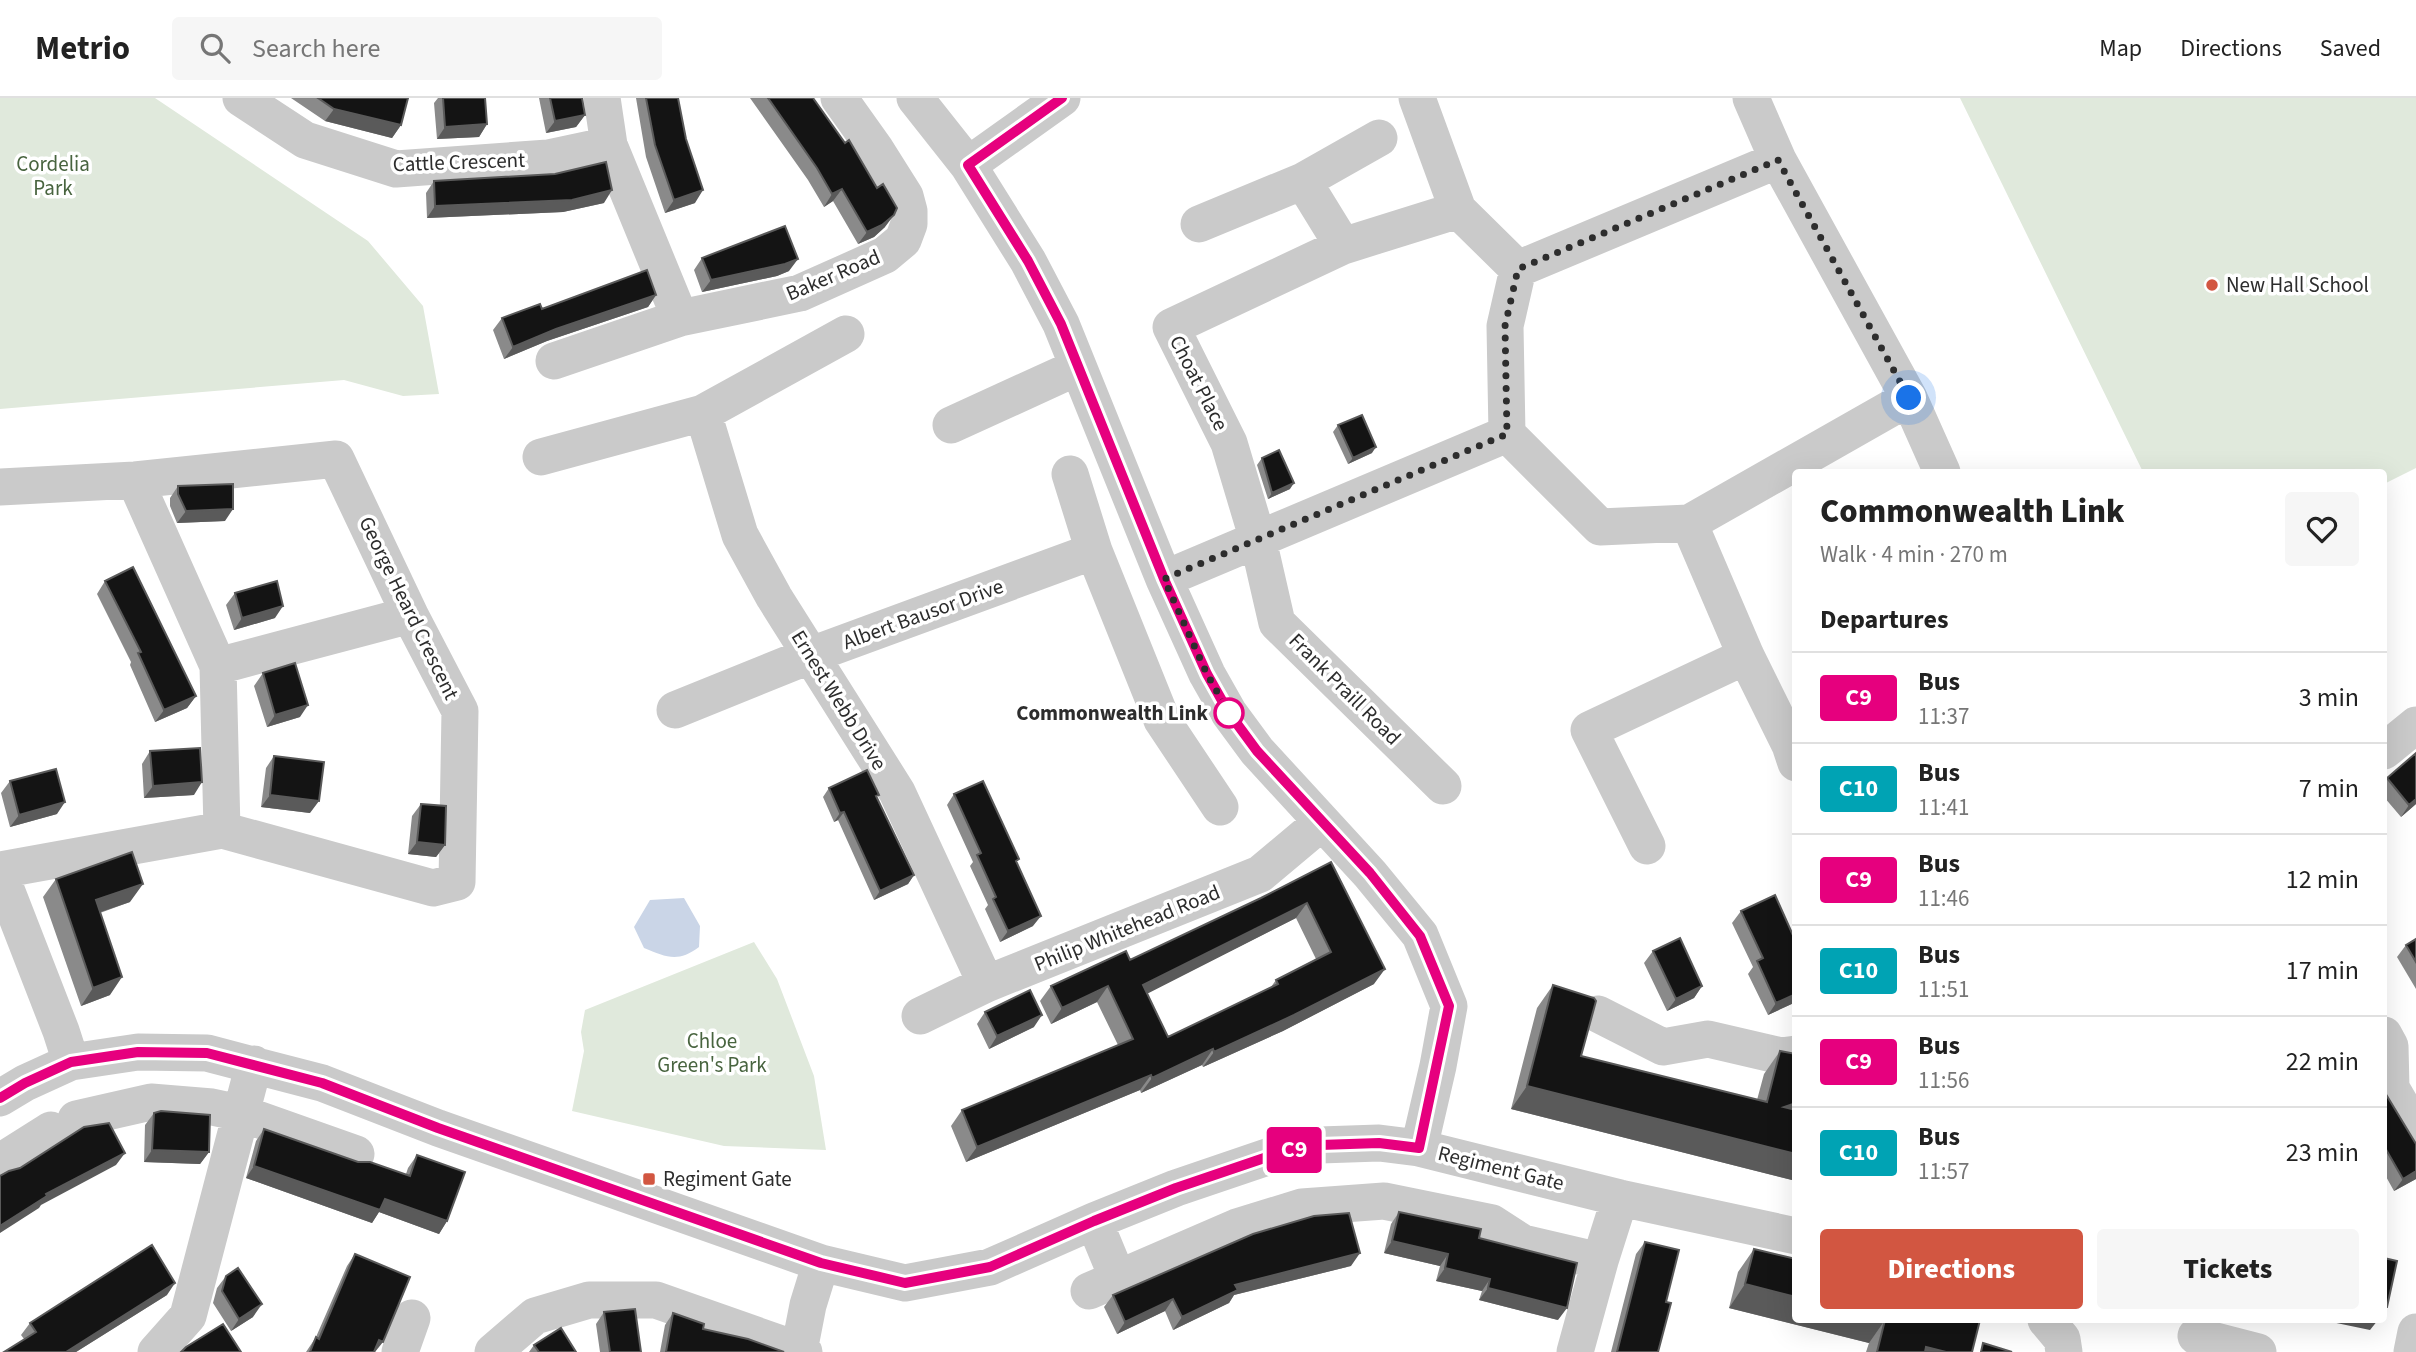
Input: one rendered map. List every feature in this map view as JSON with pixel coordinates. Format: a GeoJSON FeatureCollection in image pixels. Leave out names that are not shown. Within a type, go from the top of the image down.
{"type":"FeatureCollection","features":[{"type":"Feature","properties":{"kind":"street","name":"Cattle Crescent"},"geometry":{"type":"LineString","coordinates":[[241,98],[305,140],[396,169],[548,158],[609,145]]}},
{"type":"Feature","properties":{"kind":"street"},"geometry":{"type":"LineString","coordinates":[[602,98],[609,145],[680,318]]}},
{"type":"Feature","properties":{"kind":"street","name":"Baker Road"},"geometry":{"type":"LineString","coordinates":[[554,361],[680,318],[800,293],[885,255],[902,240],[909,224],[905,195],[839,98]]}},
{"type":"Feature","properties":{"kind":"street"},"geometry":{"type":"LineString","coordinates":[[915,98],[968,165],[1028,261],[1061,324],[1164,579],[1207,674],[1229,713],[1257,751],[1370,873],[1420,936],[1449,1006],[1419,1148]]}},
{"type":"Feature","properties":{"kind":"street"},"geometry":{"type":"LineString","coordinates":[[968,165],[1062,98]]}},
{"type":"Feature","properties":{"kind":"street"},"geometry":{"type":"LineString","coordinates":[[1417,98],[1458,210],[1518,269]]}},
{"type":"Feature","properties":{"kind":"street"},"geometry":{"type":"LineString","coordinates":[[1751,98],[1778,160],[1909,398],[1941,469]]}},
{"type":"Feature","properties":{"kind":"street"},"geometry":{"type":"LineString","coordinates":[[1199,224],[1303,181],[1379,138]]}},
{"type":"Feature","properties":{"kind":"street"},"geometry":{"type":"LineString","coordinates":[[1518,269],[1778,160]]}},
{"type":"Feature","properties":{"kind":"street"},"geometry":{"type":"LineString","coordinates":[[1303,181],[1343,246]]}},
{"type":"Feature","properties":{"kind":"street","name":"Choat Place"},"geometry":{"type":"LineString","coordinates":[[1258,540],[1229,443],[1171,327],[1343,246],[1458,210]]}},
{"type":"Feature","properties":{"kind":"street"},"geometry":{"type":"LineString","coordinates":[[1518,269],[1505,326],[1507,434],[1600,527],[1689,523],[1909,398]]}},
{"type":"Feature","properties":{"kind":"street"},"geometry":{"type":"LineString","coordinates":[[541,457],[703,413],[846,334]]}},
{"type":"Feature","properties":{"kind":"street"},"geometry":{"type":"LineString","coordinates":[[951,425],[1078,367]]}},
{"type":"Feature","properties":{"kind":"street","name":"Ernest Webb Drive"},"geometry":{"type":"LineString","coordinates":[[703,413],[740,535],[774,597],[897,792],[986,984]]}},
{"type":"Feature","properties":{"kind":"street"},"geometry":{"type":"LineString","coordinates":[[1164,579],[1507,434]]}},
{"type":"Feature","properties":{"kind":"street","name":"George Heard Crescent"},"geometry":{"type":"LineString","coordinates":[[0,487],[135,480],[337,459],[410,615],[460,710],[457,882],[433,888],[222,830],[0,872],[71,1062]]}},
{"type":"Feature","properties":{"kind":"street"},"geometry":{"type":"LineString","coordinates":[[1070,474],[1094,551],[1163,720],[1220,807]]}},
{"type":"Feature","properties":{"kind":"street"},"geometry":{"type":"LineString","coordinates":[[135,480],[218,666],[222,830]]}},
{"type":"Feature","properties":{"kind":"street"},"geometry":{"type":"LineString","coordinates":[[1689,523],[1746,656],[1792,751]]}},
{"type":"Feature","properties":{"kind":"street","name":"Frank Praill Road"},"geometry":{"type":"LineString","coordinates":[[1258,540],[1278,623],[1443,786]]}},
{"type":"Feature","properties":{"kind":"street","name":"Albert Bausor Drive"},"geometry":{"type":"LineString","coordinates":[[675,710],[811,655],[1094,551]]}},
{"type":"Feature","properties":{"kind":"street"},"geometry":{"type":"LineString","coordinates":[[218,666],[410,615]]}},
{"type":"Feature","properties":{"kind":"street"},"geometry":{"type":"LineString","coordinates":[[1647,846],[1589,730],[1746,656]]}},
{"type":"Feature","properties":{"kind":"street"},"geometry":{"type":"LineString","coordinates":[[2387,749],[2416,725]]}},
{"type":"Feature","properties":{"kind":"street","name":"Philip Whitehead Road"},"geometry":{"type":"LineString","coordinates":[[920,1016],[986,984],[1260,874],[1322,822]]}},
{"type":"Feature","properties":{"kind":"street"},"geometry":{"type":"LineString","coordinates":[[1598,1014],[1663,1047],[1708,1039],[1781,1056],[1792,1055]]}},
{"type":"Feature","properties":{"kind":"street"},"geometry":{"type":"LineString","coordinates":[[2396,1041],[2391,1088],[2416,1130]]}},
{"type":"Feature","properties":{"kind":"street","name":"Regiment Gate"},"geometry":{"type":"LineString","coordinates":[[0,1098],[71,1062],[138,1052],[207,1053],[322,1083],[438,1128],[821,1263],[905,1283],[990,1267],[1094,1221],[1188,1184],[1282,1152],[1320,1145],[1379,1143],[1419,1148],[1620,1198],[1792,1235]]}},
{"type":"Feature","properties":{"kind":"street"},"geometry":{"type":"LineString","coordinates":[[156,1352],[188,1315],[254,1064]]}},
{"type":"Feature","properties":{"kind":"street"},"geometry":{"type":"LineString","coordinates":[[6,1145],[63,1125],[151,1102],[212,1107],[240,1113],[356,1154]]}},
{"type":"Feature","properties":{"kind":"street"},"geometry":{"type":"LineString","coordinates":[[1576,1352],[1620,1198]]}},
{"type":"Feature","properties":{"kind":"street"},"geometry":{"type":"LineString","coordinates":[[1094,1221],[1104,1285],[1237,1227],[1302,1207],[1384,1201],[1492,1223],[1523,1243],[1600,1261]]}},
{"type":"Feature","properties":{"kind":"street"},"geometry":{"type":"LineString","coordinates":[[493,1352],[535,1316],[589,1300],[656,1300],[802,1351],[808,1305],[821,1263]]}},
{"type":"Feature","properties":{"kind":"street"},"geometry":{"type":"LineString","coordinates":[[400,1352],[412,1318]]}},
{"type":"Feature","properties":{"kind":"street"},"geometry":{"type":"LineString","coordinates":[[2412,1352],[2416,1332]]}},
{"type":"Feature","properties":{"kind":"street"},"geometry":{"type":"LineString","coordinates":[[2196,1336],[2258,1352]]}},
{"type":"Feature","properties":{"kind":"green space","name":"Cordelia Park"},"geometry":{"type":"Polygon","coordinates":[[[0,98],[155,98],[368,241],[423,306],[439,394],[403,396],[344,380],[0,409],[0,98]]]}},
{"type":"Feature","properties":{"kind":"green space","name":"New Hall School"},"geometry":{"type":"Polygon","coordinates":[[[1960,98],[2416,98],[2416,468],[2387,482],[2387,469],[2142,469],[1960,98]]]}},
{"type":"Feature","properties":{"kind":"green space","name":"Chloe Green's Park"},"geometry":{"type":"Polygon","coordinates":[[[754,942],[777,979],[814,1076],[826,1150],[724,1146],[572,1111],[584,1051],[581,1032],[585,1010],[754,942]]]}},
{"type":"Feature","properties":{"kind":"water"},"geometry":{"type":"Polygon","coordinates":[[[684,898],[700,926],[699,947],[678,957],[644,948],[634,927],[650,900],[684,898]]]}},
{"type":"Feature","properties":{"kind":"building"},"geometry":{"type":"Polygon","coordinates":[[[318,98],[408,98],[401,125],[334,109],[318,98]]]}},
{"type":"Feature","properties":{"kind":"building"},"geometry":{"type":"Polygon","coordinates":[[[443,98],[485,98],[487,124],[445,127],[443,98]]]}},
{"type":"Feature","properties":{"kind":"building"},"geometry":{"type":"Polygon","coordinates":[[[550,98],[582,98],[585,115],[555,121],[550,98]]]}},
{"type":"Feature","properties":{"kind":"building"},"geometry":{"type":"Polygon","coordinates":[[[646,98],[678,98],[686,139],[703,190],[674,200],[655,145],[646,98]]]}},
{"type":"Feature","properties":{"kind":"building"},"geometry":{"type":"Polygon","coordinates":[[[768,98],[813,98],[845,143],[849,140],[877,188],[883,184],[897,208],[894,215],[867,232],[842,189],[832,194],[768,98]]]}},
{"type":"Feature","properties":{"kind":"building"},"geometry":{"type":"Polygon","coordinates":[[[606,162],[612,190],[572,200],[435,206],[434,181],[555,174],[606,162]]]}},
{"type":"Feature","properties":{"kind":"building"},"geometry":{"type":"Polygon","coordinates":[[[785,226],[798,259],[711,280],[702,258],[785,226]]]}},
{"type":"Feature","properties":{"kind":"building"},"geometry":{"type":"Polygon","coordinates":[[[647,270],[656,295],[556,329],[513,347],[502,318],[540,304],[542,309],[647,270]]]}},
{"type":"Feature","properties":{"kind":"building"},"geometry":{"type":"Polygon","coordinates":[[[1362,415],[1376,447],[1353,458],[1338,425],[1362,415]]]}},
{"type":"Feature","properties":{"kind":"building"},"geometry":{"type":"Polygon","coordinates":[[[1279,450],[1294,483],[1272,493],[1262,458],[1279,450]]]}},
{"type":"Feature","properties":{"kind":"building"},"geometry":{"type":"Polygon","coordinates":[[[233,484],[233,509],[186,511],[178,494],[178,486],[233,484]]]}},
{"type":"Feature","properties":{"kind":"building"},"geometry":{"type":"Polygon","coordinates":[[[133,567],[196,696],[164,710],[138,653],[141,652],[105,581],[133,567]]]}},
{"type":"Feature","properties":{"kind":"building"},"geometry":{"type":"Polygon","coordinates":[[[277,581],[283,606],[242,618],[235,593],[277,581]]]}},
{"type":"Feature","properties":{"kind":"building"},"geometry":{"type":"Polygon","coordinates":[[[295,663],[308,705],[275,715],[263,673],[295,663]]]}},
{"type":"Feature","properties":{"kind":"building"},"geometry":{"type":"Polygon","coordinates":[[[200,748],[202,782],[153,786],[150,751],[200,748]]]}},
{"type":"Feature","properties":{"kind":"building"},"geometry":{"type":"Polygon","coordinates":[[[2416,753],[2416,799],[2409,805],[2387,778],[2416,753]]]}},
{"type":"Feature","properties":{"kind":"building"},"geometry":{"type":"Polygon","coordinates":[[[274,756],[324,762],[319,801],[270,795],[274,756]]]}},
{"type":"Feature","properties":{"kind":"building"},"geometry":{"type":"Polygon","coordinates":[[[56,769],[65,802],[19,815],[10,781],[56,769]]]}},
{"type":"Feature","properties":{"kind":"building"},"geometry":{"type":"Polygon","coordinates":[[[867,770],[879,795],[876,796],[914,875],[880,891],[844,812],[840,813],[829,788],[867,770]]]}},
{"type":"Feature","properties":{"kind":"building"},"geometry":{"type":"Polygon","coordinates":[[[983,781],[1019,859],[1016,861],[1041,916],[1008,931],[977,855],[981,853],[954,794],[983,781]]]}},
{"type":"Feature","properties":{"kind":"building"},"geometry":{"type":"Polygon","coordinates":[[[421,804],[446,806],[445,845],[417,842],[421,804]]]}},
{"type":"Feature","properties":{"kind":"building"},"geometry":{"type":"Polygon","coordinates":[[[132,852],[143,884],[96,900],[122,977],[93,988],[56,879],[132,852]]]}},
{"type":"Feature","properties":{"kind":"building"},"geometry":{"type":"Polygon","coordinates":[[[1331,862],[1385,969],[1214,1052],[1213,1049],[1152,1078],[1151,1075],[977,1147],[962,1110],[1133,1039],[1108,986],[1062,1008],[1051,986],[1126,951],[1130,960],[1331,862]],[[1307,903],[1143,985],[1168,1037],[1278,984],[1276,980],[1331,952],[1307,903]]]}},
{"type":"Feature","properties":{"kind":"building"},"geometry":{"type":"Polygon","coordinates":[[[1775,895],[1792,933],[1792,996],[1776,1003],[1757,961],[1763,958],[1741,911],[1775,895]]]}},
{"type":"Feature","properties":{"kind":"building"},"geometry":{"type":"Polygon","coordinates":[[[1680,938],[1702,986],[1676,999],[1653,951],[1680,938]]]}},
{"type":"Feature","properties":{"kind":"building"},"geometry":{"type":"Polygon","coordinates":[[[2416,939],[2416,962],[2406,945],[2416,939]]]}},
{"type":"Feature","properties":{"kind":"building"},"geometry":{"type":"Polygon","coordinates":[[[1553,985],[1594,998],[1596,1001],[1581,1056],[1767,1102],[1780,1051],[1792,1053],[1792,1104],[1784,1107],[1792,1109],[1792,1153],[1527,1086],[1553,985]]]}},
{"type":"Feature","properties":{"kind":"building"},"geometry":{"type":"Polygon","coordinates":[[[1030,990],[1042,1015],[997,1036],[985,1012],[1030,990]]]}},
{"type":"Feature","properties":{"kind":"building"},"geometry":{"type":"Polygon","coordinates":[[[2387,1096],[2416,1144],[2416,1171],[2403,1179],[2387,1151],[2387,1096]]]}},
{"type":"Feature","properties":{"kind":"building"},"geometry":{"type":"Polygon","coordinates":[[[161,1111],[210,1115],[209,1152],[152,1150],[154,1113],[161,1111]]]}},
{"type":"Feature","properties":{"kind":"building"},"geometry":{"type":"Polygon","coordinates":[[[109,1123],[125,1153],[46,1194],[47,1196],[0,1226],[0,1176],[20,1168],[84,1127],[109,1123]]]}},
{"type":"Feature","properties":{"kind":"building"},"geometry":{"type":"Polygon","coordinates":[[[264,1129],[358,1162],[370,1162],[410,1176],[417,1155],[465,1172],[447,1221],[385,1199],[380,1210],[254,1166],[264,1129]]]}},
{"type":"Feature","properties":{"kind":"building"},"geometry":{"type":"Polygon","coordinates":[[[1399,1212],[1481,1229],[1479,1238],[1577,1263],[1567,1308],[1488,1288],[1490,1279],[1445,1268],[1448,1254],[1392,1241],[1399,1212]]]}},
{"type":"Feature","properties":{"kind":"building"},"geometry":{"type":"Polygon","coordinates":[[[1349,1213],[1360,1253],[1235,1285],[1238,1290],[1182,1317],[1173,1299],[1125,1322],[1113,1295],[1253,1234],[1314,1216],[1349,1213]]]}},
{"type":"Feature","properties":{"kind":"building"},"geometry":{"type":"Polygon","coordinates":[[[1645,1242],[1679,1250],[1666,1302],[1671,1303],[1658,1352],[1617,1352],[1645,1242]]]}},
{"type":"Feature","properties":{"kind":"building"},"geometry":{"type":"Polygon","coordinates":[[[152,1245],[175,1283],[66,1352],[4,1352],[36,1332],[30,1323],[152,1245]]]}},
{"type":"Feature","properties":{"kind":"building"},"geometry":{"type":"Polygon","coordinates":[[[1754,1249],[1792,1258],[1792,1296],[1745,1284],[1754,1249]]]}},
{"type":"Feature","properties":{"kind":"building"},"geometry":{"type":"Polygon","coordinates":[[[355,1254],[410,1277],[383,1342],[379,1340],[374,1352],[310,1352],[316,1337],[319,1339],[355,1254]]]}},
{"type":"Feature","properties":{"kind":"building"},"geometry":{"type":"Polygon","coordinates":[[[2387,1259],[2397,1261],[2387,1307],[2387,1259]]]}},
{"type":"Feature","properties":{"kind":"building"},"geometry":{"type":"Polygon","coordinates":[[[238,1268],[262,1304],[239,1319],[222,1291],[226,1276],[238,1268]]]}},
{"type":"Feature","properties":{"kind":"building"},"geometry":{"type":"Polygon","coordinates":[[[635,1309],[641,1352],[610,1352],[604,1312],[635,1309]]]}},
{"type":"Feature","properties":{"kind":"building"},"geometry":{"type":"Polygon","coordinates":[[[673,1313],[704,1324],[703,1329],[748,1339],[784,1352],[666,1352],[673,1313]]]}},
{"type":"Feature","properties":{"kind":"building"},"geometry":{"type":"Polygon","coordinates":[[[1884,1323],[1979,1323],[1972,1352],[1946,1352],[1926,1347],[1925,1352],[1877,1352],[1884,1323]]]}},
{"type":"Feature","properties":{"kind":"building"},"geometry":{"type":"Polygon","coordinates":[[[223,1324],[241,1352],[181,1352],[186,1347],[223,1324]]]}},
{"type":"Feature","properties":{"kind":"building"},"geometry":{"type":"Polygon","coordinates":[[[561,1328],[576,1352],[539,1352],[534,1345],[561,1328]]]}},
{"type":"Feature","properties":{"kind":"building"},"geometry":{"type":"Polygon","coordinates":[[[1983,1343],[2012,1352],[1981,1352],[1983,1343]]]}},
{"type":"Feature","properties":{"kind":"bus line","name":"C9"},"geometry":{"type":"LineString","coordinates":[[0,1098],[71,1062],[138,1052],[207,1053],[322,1083],[438,1128],[821,1263],[905,1283],[990,1267],[1176,1188],[1282,1152],[1320,1145],[1379,1143],[1419,1148],[1449,1006],[1420,936],[1370,873],[1257,751],[1229,713],[1207,674],[1164,579],[1061,324],[1028,261],[968,165],[1062,98]]}},
{"type":"Feature","properties":{"kind":"place","name":"New Hall School"},"geometry":{"type":"Point","coordinates":[2212,285]}},
{"type":"Feature","properties":{"kind":"place","name":"Commonwealth Link"},"geometry":{"type":"Point","coordinates":[1229,713]}},
{"type":"Feature","properties":{"kind":"place","name":"Regiment Gate"},"geometry":{"type":"Point","coordinates":[649,1179]}},
{"type":"Feature","properties":{"kind":"route"},"geometry":{"type":"LineString","coordinates":[[1229,713],[1207,674],[1164,579],[1507,434],[1505,326],[1518,269],[1778,160],[1909,398]]}}]}
